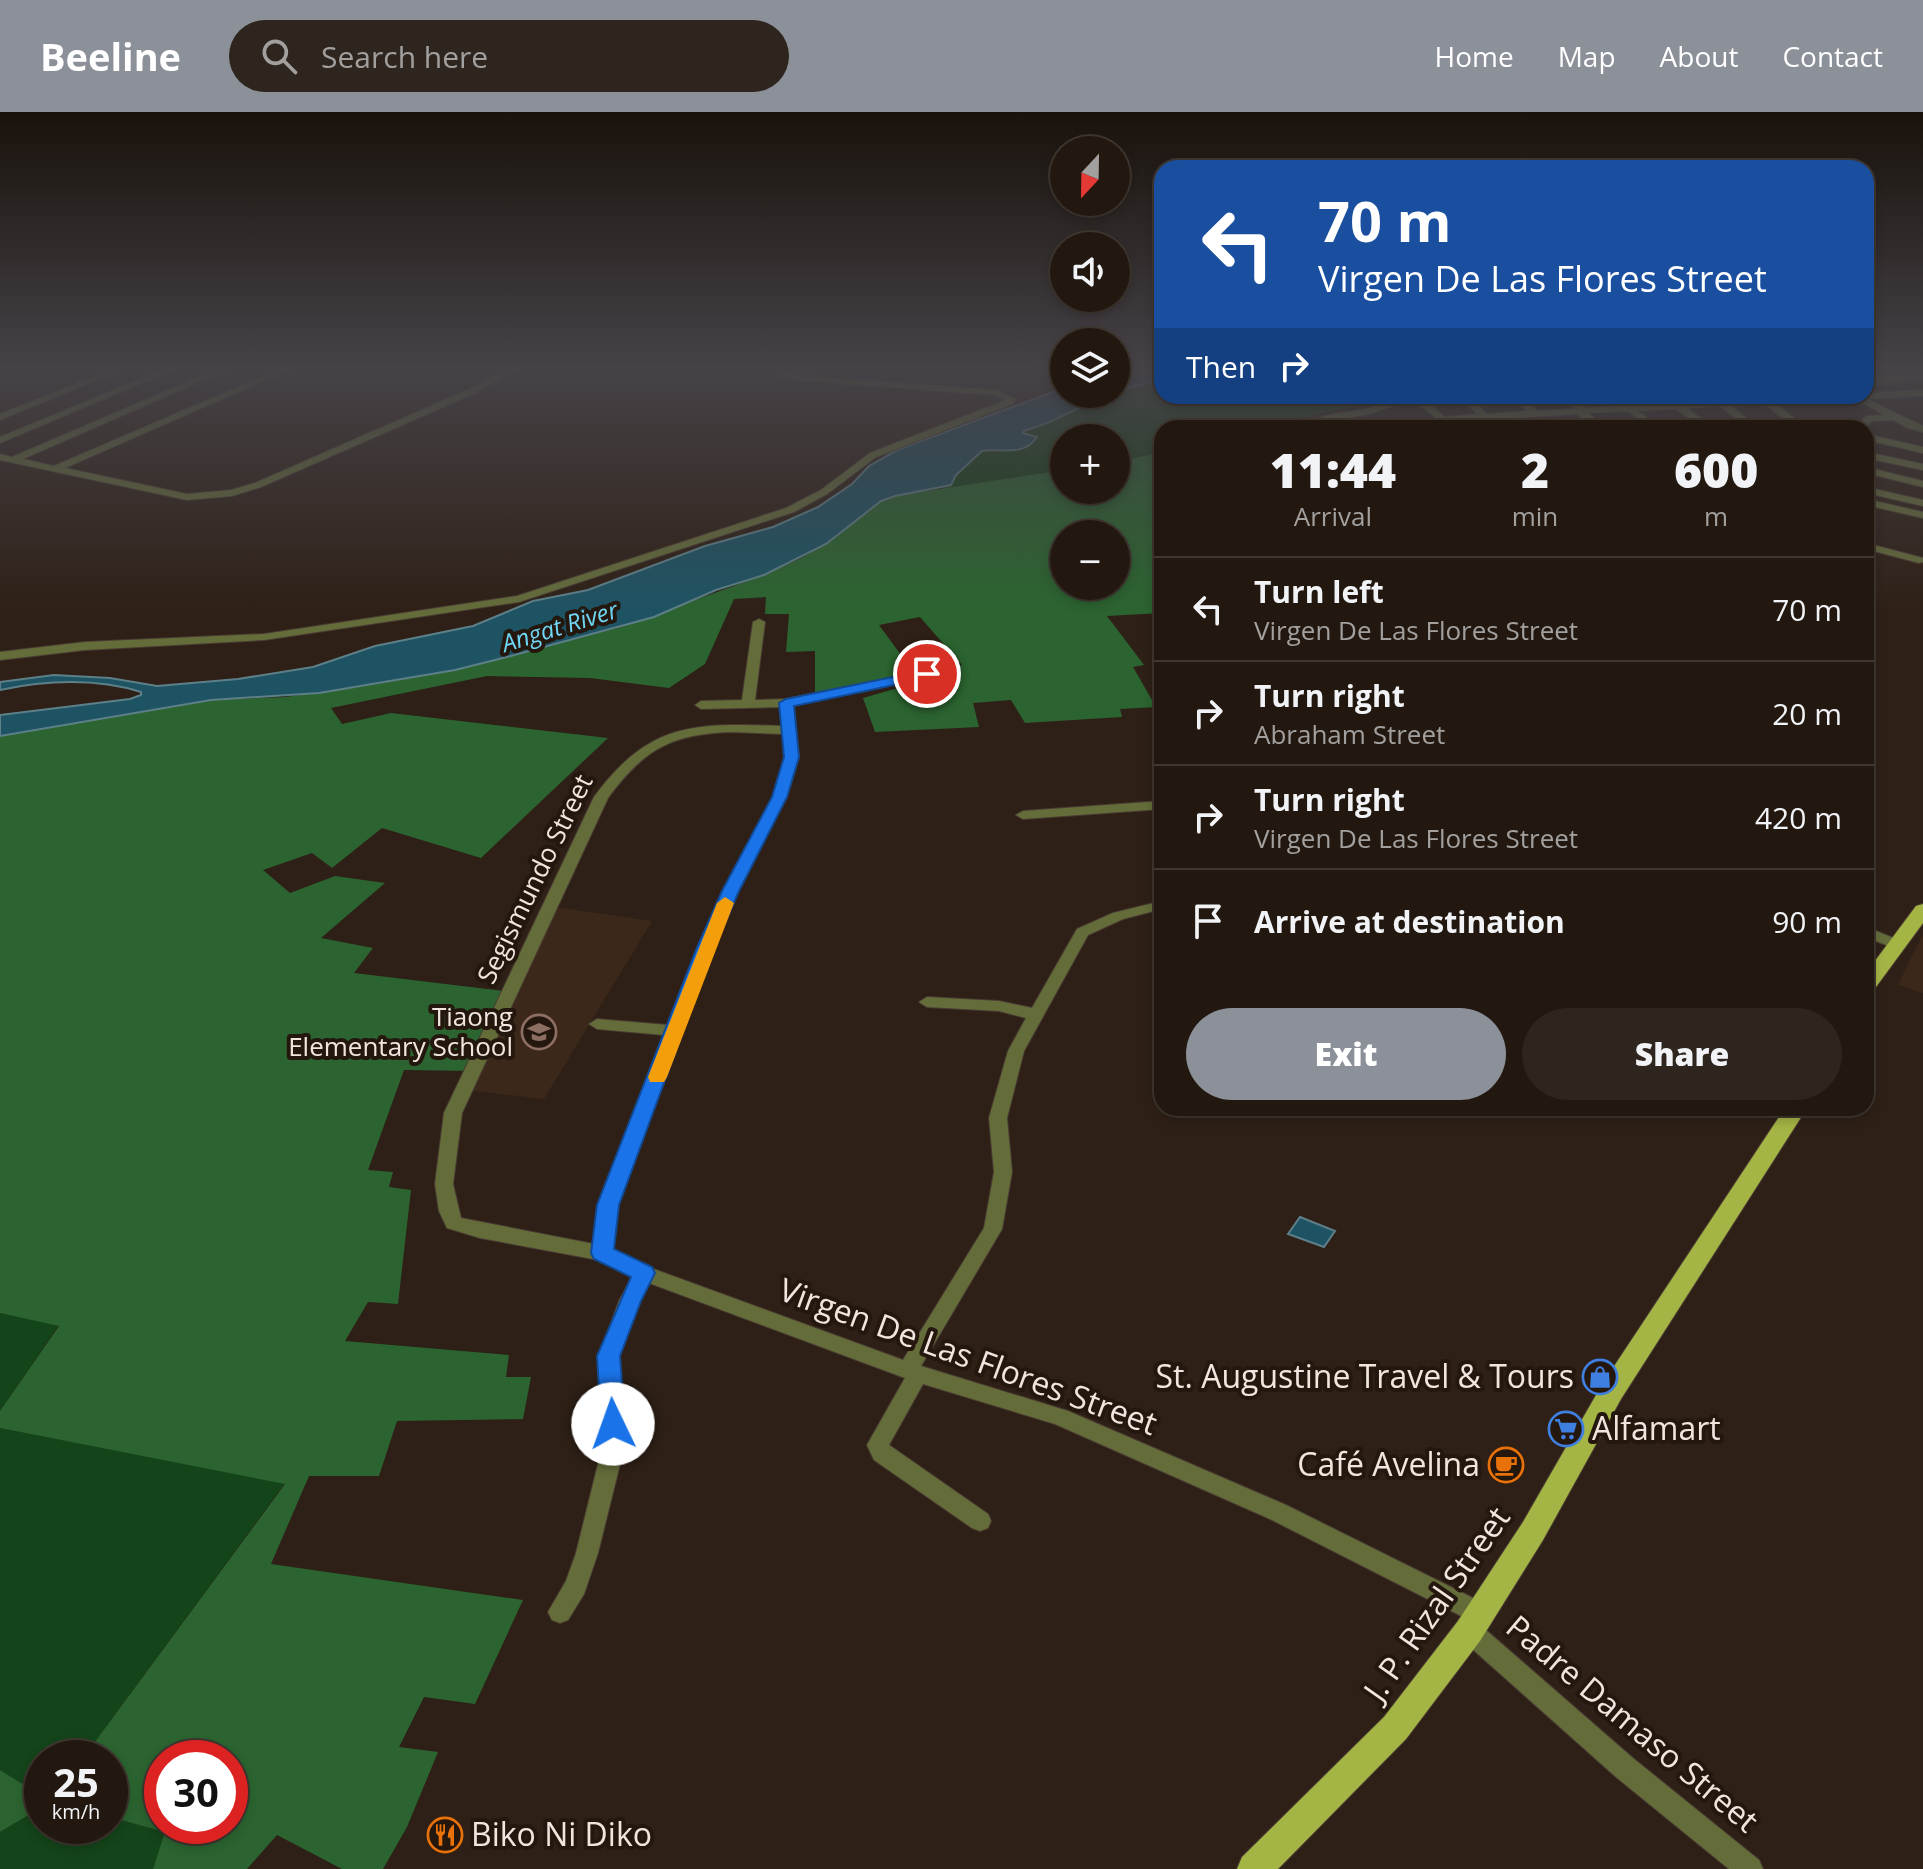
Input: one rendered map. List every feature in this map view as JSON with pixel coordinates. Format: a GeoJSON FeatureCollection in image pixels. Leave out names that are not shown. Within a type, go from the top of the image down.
{"type":"FeatureCollection","features":[{"type":"Feature","properties":{"kind":"main road"},"geometry":{"type":"LineString","coordinates":[[1874,976],[1923,910]]}},
{"type":"Feature","properties":{"kind":"main road","name":"J. P. Rizal Street"},"geometry":{"type":"LineString","coordinates":[[1254,1869],[1395,1728],[1475,1623],[1533,1531],[1612,1391],[1791,1116]]}},
{"type":"Feature","properties":{"kind":"street"},"geometry":{"type":"LineString","coordinates":[[0,465],[36,449]]}},
{"type":"Feature","properties":{"kind":"street"},"geometry":{"type":"LineString","coordinates":[[55,469],[101,449]]}},
{"type":"Feature","properties":{"kind":"street"},"geometry":{"type":"LineString","coordinates":[[0,457],[187,497],[232,493],[340,449]]}},
{"type":"Feature","properties":{"kind":"street"},"geometry":{"type":"LineString","coordinates":[[0,656],[85,646],[264,637],[530,596],[780,514],[824,492],[867,458],[889,449]]}},
{"type":"Feature","properties":{"kind":"street"},"geometry":{"type":"LineString","coordinates":[[1874,457],[1923,467]]}},
{"type":"Feature","properties":{"kind":"street"},"geometry":{"type":"LineString","coordinates":[[1874,472],[1923,484]]}},
{"type":"Feature","properties":{"kind":"street"},"geometry":{"type":"LineString","coordinates":[[1874,492],[1923,503]]}},
{"type":"Feature","properties":{"kind":"street"},"geometry":{"type":"LineString","coordinates":[[1874,504],[1923,515]]}},
{"type":"Feature","properties":{"kind":"street"},"geometry":{"type":"LineString","coordinates":[[1874,548],[1919,560]]}},
{"type":"Feature","properties":{"kind":"street"},"geometry":{"type":"LineString","coordinates":[[748,704],[759,622]]}},
{"type":"Feature","properties":{"kind":"street"},"geometry":{"type":"LineString","coordinates":[[701,705],[786,703],[902,680],[949,666],[951,661],[937,647]]}},
{"type":"Feature","properties":{"kind":"street"},"geometry":{"type":"LineString","coordinates":[[602,1253],[608,1205],[674,1031],[730,891],[780,797],[792,757],[786,703]]}},
{"type":"Feature","properties":{"kind":"street","name":"Segismundo Street"},"geometry":{"type":"LineString","coordinates":[[602,1253],[480,1231],[454,1223],[444,1199],[453,1113],[601,797],[620,768],[641,752],[683,730],[790,730]]}},
{"type":"Feature","properties":{"kind":"street"},"geometry":{"type":"LineString","coordinates":[[1023,815],[1154,806]]}},
{"type":"Feature","properties":{"kind":"street"},"geometry":{"type":"LineString","coordinates":[[980,1521],[882,1453],[878,1445],[913,1372],[993,1229],[1003,1172],[998,1118],[1016,1051],[1082,932],[1118,916],[1154,907]]}},
{"type":"Feature","properties":{"kind":"street"},"geometry":{"type":"LineString","coordinates":[[1874,935],[1896,944]]}},
{"type":"Feature","properties":{"kind":"street"},"geometry":{"type":"LineString","coordinates":[[927,1002],[999,1006],[1038,1015]]}},
{"type":"Feature","properties":{"kind":"street"},"geometry":{"type":"LineString","coordinates":[[597,1024],[674,1031]]}},
{"type":"Feature","properties":{"kind":"street","name":"Virgen De Las Flores Street"},"geometry":{"type":"LineString","coordinates":[[602,1253],[644,1273],[913,1372],[1060,1417],[1278,1512],[1475,1623]]}},
{"type":"Feature","properties":{"kind":"street"},"geometry":{"type":"LineString","coordinates":[[560,1612],[576,1586],[587,1553],[613,1448],[609,1356],[629,1301],[644,1273]]}},
{"type":"Feature","properties":{"kind":"street","name":"Padre Damaso Street"},"geometry":{"type":"LineString","coordinates":[[1475,1623],[1625,1768],[1750,1869]]}},
{"type":"Feature","properties":{"kind":"shaded area","name":"Tiaong Elementary School"},"geometry":{"type":"Polygon","coordinates":[[[554,907],[652,921],[544,1099],[466,1090],[554,907]]]}},
{"type":"Feature","properties":{"kind":"shaded area"},"geometry":{"type":"Polygon","coordinates":[[[1923,937],[1923,993],[1898,985],[1923,937]]]}},
{"type":"Feature","properties":{"kind":"green space"},"geometry":{"type":"Polygon","coordinates":[[[1050,449],[1050,472],[943,489],[982,451],[1050,449]]]}},
{"type":"Feature","properties":{"kind":"green space"},"geometry":{"type":"Polygon","coordinates":[[[1130,449],[1154,449],[1154,454],[1130,459],[1130,449]]]}},
{"type":"Feature","properties":{"kind":"green space"},"geometry":{"type":"Polygon","coordinates":[[[1154,454],[1154,613],[1107,616],[1144,665],[1133,667],[1154,707],[1120,709],[1122,717],[1025,723],[1011,700],[973,703],[979,727],[875,732],[863,698],[926,680],[923,673],[962,665],[920,617],[879,625],[915,674],[866,692],[815,700],[815,651],[786,652],[789,614],[765,614],[766,597],[734,599],[705,664],[669,688],[590,678],[487,676],[331,708],[342,724],[391,713],[608,738],[481,858],[382,828],[332,868],[312,853],[263,870],[290,893],[335,876],[385,883],[321,938],[373,948],[354,973],[513,992],[475,1071],[404,1070],[368,1170],[393,1172],[389,1187],[411,1190],[398,1304],[368,1302],[345,1341],[509,1355],[506,1377],[531,1377],[523,1419],[397,1421],[379,1476],[309,1476],[271,1564],[523,1600],[475,1704],[424,1697],[399,1747],[438,1752],[407,1827],[383,1869],[342,1869],[277,1835],[247,1869],[153,1869],[161,1844],[248,1844],[248,1740],[144,1740],[144,1826],[128,1822],[128,1740],[96,1740],[285,1484],[0,1428],[0,1411],[59,1326],[0,1313],[0,736],[211,700],[285,697],[359,687],[455,670],[621,627],[764,575],[799,559],[826,544],[881,501],[894,496],[1050,472],[1050,504],[1130,504],[1130,459],[1154,454]]]}},
{"type":"Feature","properties":{"kind":"green space"},"geometry":{"type":"Polygon","coordinates":[[[0,1313],[59,1325],[0,1411],[0,1313]]]}},
{"type":"Feature","properties":{"kind":"green space"},"geometry":{"type":"Polygon","coordinates":[[[0,1428],[285,1483],[96,1740],[24,1740],[24,1785],[0,1770],[0,1428]]]}},
{"type":"Feature","properties":{"kind":"green space"},"geometry":{"type":"Polygon","coordinates":[[[0,1770],[24,1785],[24,1818],[0,1832],[0,1770]]]}},
{"type":"Feature","properties":{"kind":"green space"},"geometry":{"type":"Polygon","coordinates":[[[24,1818],[24,1844],[128,1844],[128,1822],[144,1826],[144,1844],[162,1844],[153,1869],[0,1869],[0,1832],[24,1818]]]}},
{"type":"Feature","properties":{"kind":"water","name":"Angat River"},"geometry":{"type":"Polygon","coordinates":[[[899,449],[1019,449],[982,451],[956,475],[951,485],[881,501],[826,544],[764,575],[716,590],[654,617],[455,670],[319,693],[211,700],[0,736],[0,715],[130,699],[141,695],[141,692],[107,684],[71,682],[0,690],[0,682],[54,675],[110,678],[157,686],[238,679],[313,667],[375,646],[473,626],[533,601],[588,590],[705,546],[773,527],[818,507],[852,484],[869,466],[899,449]]]}},
{"type":"Feature","properties":{"kind":"water"},"geometry":{"type":"Polygon","coordinates":[[[1300,1217],[1335,1231],[1324,1247],[1288,1234],[1300,1217]]]}},
{"type":"Feature","properties":{"kind":"slow traffic"},"geometry":{"type":"LineString","coordinates":[[657,1077],[704,950],[725,903]]}},
{"type":"Feature","properties":{"kind":"place","name":"Tiaong Elementary School"},"geometry":{"type":"Point","coordinates":[539,1032]}},
{"type":"Feature","properties":{"kind":"place","name":"St. Augustine Travel & Tours"},"geometry":{"type":"Point","coordinates":[1600,1377]}},
{"type":"Feature","properties":{"kind":"place","name":"Alfamart"},"geometry":{"type":"Point","coordinates":[1566,1429]}},
{"type":"Feature","properties":{"kind":"place","name":"Café Avelina"},"geometry":{"type":"Point","coordinates":[1506,1465]}},
{"type":"Feature","properties":{"kind":"place","name":"Biko Ni Diko"},"geometry":{"type":"Point","coordinates":[445,1835]}},
{"type":"Feature","properties":{"kind":"route"},"geometry":{"type":"LineString","coordinates":[[613,1424],[609,1356],[629,1301],[644,1273],[602,1253],[608,1205],[704,950],[730,891],[780,797],[792,757],[786,703],[927,674]]}}]}
